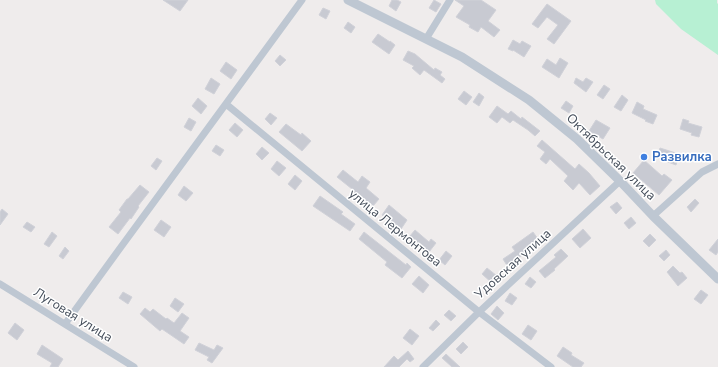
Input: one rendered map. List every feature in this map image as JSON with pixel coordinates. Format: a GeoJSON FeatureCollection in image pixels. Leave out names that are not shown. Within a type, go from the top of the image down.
{"type":"FeatureCollection","features":[{"type":"Feature","properties":{"kind":"street"},"geometry":{"type":"LineString","coordinates":[[65,324],[302,0]]}},
{"type":"Feature","properties":{"kind":"street","name":"Октябрьская улица"},"geometry":{"type":"LineString","coordinates":[[348,0],[462,58],[529,100],[577,138],[653,216],[718,279]]}},
{"type":"Feature","properties":{"kind":"street"},"geometry":{"type":"LineString","coordinates":[[426,39],[450,0]]}},
{"type":"Feature","properties":{"kind":"street","name":"улица Лермонтова"},"geometry":{"type":"LineString","coordinates":[[226,104],[479,312],[551,367]]}},
{"type":"Feature","properties":{"kind":"street"},"geometry":{"type":"LineString","coordinates":[[653,216],[702,172],[718,164]]}},
{"type":"Feature","properties":{"kind":"street","name":"Удовская улица"},"geometry":{"type":"LineString","coordinates":[[423,367],[479,312],[620,181]]}},
{"type":"Feature","properties":{"kind":"street","name":"Луговая улица"},"geometry":{"type":"LineString","coordinates":[[0,284],[134,367]]}},
{"type":"Feature","properties":{"kind":"green space"},"geometry":{"type":"Polygon","coordinates":[[[655,0],[717,0],[718,55],[681,29],[656,4],[655,0]]]}},
{"type":"Feature","properties":{"kind":"building"},"geometry":{"type":"Polygon","coordinates":[[[163,0],[188,0],[180,11],[163,0]]]}},
{"type":"Feature","properties":{"kind":"building"},"geometry":{"type":"Polygon","coordinates":[[[392,0],[401,2],[396,11],[389,6],[392,0]]]}},
{"type":"Feature","properties":{"kind":"building"},"geometry":{"type":"Polygon","coordinates":[[[434,0],[441,4],[436,12],[429,8],[434,0]]]}},
{"type":"Feature","properties":{"kind":"building"},"geometry":{"type":"Polygon","coordinates":[[[455,0],[481,0],[496,10],[488,21],[500,30],[494,37],[481,27],[478,32],[469,27],[470,25],[456,17],[464,6],[455,0]]]}},
{"type":"Feature","properties":{"kind":"building"},"geometry":{"type":"Polygon","coordinates":[[[547,4],[571,21],[554,44],[547,39],[558,25],[547,17],[538,28],[532,24],[547,4]]]}},
{"type":"Feature","properties":{"kind":"building"},"geometry":{"type":"Polygon","coordinates":[[[323,8],[330,11],[326,19],[319,15],[323,8]]]}},
{"type":"Feature","properties":{"kind":"building"},"geometry":{"type":"Polygon","coordinates":[[[348,22],[355,27],[351,33],[344,28],[348,22]]]}},
{"type":"Feature","properties":{"kind":"building"},"geometry":{"type":"Polygon","coordinates":[[[378,34],[395,45],[389,54],[372,42],[378,34]]]}},
{"type":"Feature","properties":{"kind":"building"},"geometry":{"type":"Polygon","coordinates":[[[513,40],[520,44],[522,41],[531,46],[524,57],[513,50],[508,49],[513,40]]]}},
{"type":"Feature","properties":{"kind":"building"},"geometry":{"type":"Polygon","coordinates":[[[408,51],[415,54],[434,70],[435,68],[442,72],[440,75],[445,79],[442,83],[424,70],[420,75],[412,68],[414,66],[403,60],[408,51]]]}},
{"type":"Feature","properties":{"kind":"building"},"geometry":{"type":"Polygon","coordinates":[[[280,55],[286,60],[280,66],[275,61],[280,55]]]}},
{"type":"Feature","properties":{"kind":"building"},"geometry":{"type":"Polygon","coordinates":[[[560,58],[568,63],[559,78],[542,67],[547,59],[556,65],[560,58]]]}},
{"type":"Feature","properties":{"kind":"building"},"geometry":{"type":"Polygon","coordinates":[[[226,62],[237,70],[231,79],[220,71],[226,62]]]}},
{"type":"Feature","properties":{"kind":"building"},"geometry":{"type":"Polygon","coordinates":[[[211,78],[220,84],[214,94],[205,89],[211,78]]]}},
{"type":"Feature","properties":{"kind":"building"},"geometry":{"type":"Polygon","coordinates":[[[576,78],[583,82],[586,78],[593,82],[586,92],[574,83],[576,78]]]}},
{"type":"Feature","properties":{"kind":"building"},"geometry":{"type":"Polygon","coordinates":[[[604,85],[610,89],[603,99],[597,95],[604,85]]]}},
{"type":"Feature","properties":{"kind":"building"},"geometry":{"type":"Polygon","coordinates":[[[464,91],[472,97],[466,105],[458,99],[464,91]]]}},
{"type":"Feature","properties":{"kind":"building"},"geometry":{"type":"Polygon","coordinates":[[[479,93],[484,97],[479,106],[473,102],[479,93]]]}},
{"type":"Feature","properties":{"kind":"building"},"geometry":{"type":"Polygon","coordinates":[[[622,95],[628,100],[621,111],[614,107],[622,95]]]}},
{"type":"Feature","properties":{"kind":"building"},"geometry":{"type":"Polygon","coordinates":[[[198,98],[207,106],[201,114],[192,106],[198,98]]]}},
{"type":"Feature","properties":{"kind":"building"},"geometry":{"type":"Polygon","coordinates":[[[566,101],[573,106],[569,113],[561,108],[566,101]]]}},
{"type":"Feature","properties":{"kind":"building"},"geometry":{"type":"Polygon","coordinates":[[[637,102],[644,106],[643,109],[657,115],[653,124],[632,113],[637,102]]]}},
{"type":"Feature","properties":{"kind":"building"},"geometry":{"type":"Polygon","coordinates":[[[497,106],[508,114],[511,111],[521,119],[522,117],[540,131],[535,136],[513,120],[510,123],[502,117],[497,123],[489,117],[497,106]]]}},
{"type":"Feature","properties":{"kind":"building"},"geometry":{"type":"Polygon","coordinates":[[[270,113],[277,118],[271,125],[265,119],[270,113]]]}},
{"type":"Feature","properties":{"kind":"building"},"geometry":{"type":"Polygon","coordinates":[[[189,118],[196,122],[191,131],[184,127],[189,118]]]}},
{"type":"Feature","properties":{"kind":"building"},"geometry":{"type":"Polygon","coordinates":[[[683,119],[689,121],[688,123],[702,127],[699,137],[691,135],[692,133],[680,129],[683,119]]]}},
{"type":"Feature","properties":{"kind":"building"},"geometry":{"type":"Polygon","coordinates":[[[596,120],[610,128],[603,139],[589,131],[596,120]]]}},
{"type":"Feature","properties":{"kind":"building"},"geometry":{"type":"Polygon","coordinates":[[[235,123],[243,130],[237,137],[229,130],[235,123]]]}},
{"type":"Feature","properties":{"kind":"building"},"geometry":{"type":"Polygon","coordinates":[[[286,124],[301,135],[302,133],[311,141],[302,151],[279,132],[286,124]]]}},
{"type":"Feature","properties":{"kind":"building"},"geometry":{"type":"Polygon","coordinates":[[[542,140],[575,169],[579,164],[600,186],[590,195],[579,183],[573,190],[564,181],[568,176],[550,159],[546,164],[540,159],[545,152],[537,146],[542,140]]]}},
{"type":"Feature","properties":{"kind":"building"},"geometry":{"type":"Polygon","coordinates":[[[216,145],[224,150],[220,156],[212,151],[216,145]]]}},
{"type":"Feature","properties":{"kind":"building"},"geometry":{"type":"Polygon","coordinates":[[[262,147],[269,153],[262,160],[256,154],[262,147]]]}},
{"type":"Feature","properties":{"kind":"building"},"geometry":{"type":"Polygon","coordinates":[[[660,148],[679,154],[676,165],[657,158],[660,148]]]}},
{"type":"Feature","properties":{"kind":"building"},"geometry":{"type":"Polygon","coordinates":[[[157,158],[162,161],[156,170],[151,166],[157,158]]]}},
{"type":"Feature","properties":{"kind":"building"},"geometry":{"type":"Polygon","coordinates":[[[644,160],[662,176],[664,174],[672,180],[659,195],[633,173],[644,160]]]}},
{"type":"Feature","properties":{"kind":"building"},"geometry":{"type":"Polygon","coordinates":[[[277,161],[286,168],[279,176],[271,169],[277,161]]]}},
{"type":"Feature","properties":{"kind":"building"},"geometry":{"type":"Polygon","coordinates":[[[343,170],[358,182],[362,176],[370,182],[366,188],[379,199],[373,206],[360,196],[359,197],[351,190],[352,189],[337,177],[343,170]]]}},
{"type":"Feature","properties":{"kind":"building"},"geometry":{"type":"Polygon","coordinates":[[[295,175],[302,181],[295,190],[288,184],[295,175]]]}},
{"type":"Feature","properties":{"kind":"building"},"geometry":{"type":"Polygon","coordinates":[[[140,185],[149,192],[138,206],[139,207],[131,219],[130,218],[118,234],[109,227],[121,212],[119,210],[127,199],[140,185]]]}},
{"type":"Feature","properties":{"kind":"building"},"geometry":{"type":"Polygon","coordinates":[[[184,186],[193,193],[186,201],[178,195],[184,186]]]}},
{"type":"Feature","properties":{"kind":"building"},"geometry":{"type":"Polygon","coordinates":[[[320,196],[343,212],[341,214],[355,224],[350,231],[313,206],[320,196]]]}},
{"type":"Feature","properties":{"kind":"building"},"geometry":{"type":"Polygon","coordinates":[[[695,199],[699,203],[691,212],[687,207],[695,199]]]}},
{"type":"Feature","properties":{"kind":"building"},"geometry":{"type":"Polygon","coordinates":[[[617,202],[622,208],[616,214],[610,207],[617,202]]]}},
{"type":"Feature","properties":{"kind":"building"},"geometry":{"type":"Polygon","coordinates":[[[389,205],[407,220],[401,229],[382,215],[389,205]]]}},
{"type":"Feature","properties":{"kind":"building"},"geometry":{"type":"Polygon","coordinates":[[[2,209],[8,214],[0,225],[0,212],[2,209]]]}},
{"type":"Feature","properties":{"kind":"building"},"geometry":{"type":"Polygon","coordinates":[[[631,217],[636,223],[629,229],[624,223],[631,217]]]}},
{"type":"Feature","properties":{"kind":"building"},"geometry":{"type":"Polygon","coordinates":[[[161,220],[171,227],[164,237],[154,230],[161,220]]]}},
{"type":"Feature","properties":{"kind":"building"},"geometry":{"type":"Polygon","coordinates":[[[27,222],[35,227],[31,232],[23,227],[27,222]]]}},
{"type":"Feature","properties":{"kind":"building"},"geometry":{"type":"Polygon","coordinates":[[[583,229],[591,238],[580,248],[572,239],[583,229]]]}},
{"type":"Feature","properties":{"kind":"building"},"geometry":{"type":"Polygon","coordinates":[[[415,230],[429,242],[431,239],[436,243],[429,252],[410,236],[415,230]]]}},
{"type":"Feature","properties":{"kind":"building"},"geometry":{"type":"Polygon","coordinates":[[[52,232],[57,236],[49,247],[44,244],[52,232]]]}},
{"type":"Feature","properties":{"kind":"building"},"geometry":{"type":"Polygon","coordinates":[[[364,232],[406,265],[407,263],[411,267],[402,278],[385,265],[387,262],[359,239],[364,232]]]}},
{"type":"Feature","properties":{"kind":"building"},"geometry":{"type":"Polygon","coordinates":[[[533,232],[538,239],[525,248],[528,251],[508,267],[503,259],[515,251],[512,247],[533,232]]]}},
{"type":"Feature","properties":{"kind":"building"},"geometry":{"type":"Polygon","coordinates":[[[650,234],[656,240],[649,247],[643,241],[650,234]]]}},
{"type":"Feature","properties":{"kind":"building"},"geometry":{"type":"Polygon","coordinates":[[[718,239],[718,252],[716,255],[709,250],[718,239]]]}},
{"type":"Feature","properties":{"kind":"building"},"geometry":{"type":"Polygon","coordinates":[[[65,247],[69,251],[63,259],[59,256],[65,247]]]}},
{"type":"Feature","properties":{"kind":"building"},"geometry":{"type":"Polygon","coordinates":[[[561,249],[568,256],[545,278],[539,271],[556,257],[554,255],[561,249]]]}},
{"type":"Feature","properties":{"kind":"building"},"geometry":{"type":"Polygon","coordinates":[[[666,250],[670,255],[664,261],[659,256],[666,250]]]}},
{"type":"Feature","properties":{"kind":"building"},"geometry":{"type":"Polygon","coordinates":[[[446,251],[452,256],[445,265],[439,260],[446,251]]]}},
{"type":"Feature","properties":{"kind":"building"},"geometry":{"type":"Polygon","coordinates":[[[673,266],[680,273],[682,272],[687,278],[678,286],[667,272],[673,266]]]}},
{"type":"Feature","properties":{"kind":"building"},"geometry":{"type":"Polygon","coordinates":[[[487,268],[497,276],[492,283],[482,274],[487,268]]]}},
{"type":"Feature","properties":{"kind":"building"},"geometry":{"type":"Polygon","coordinates":[[[419,276],[429,285],[423,293],[412,284],[419,276]]]}},
{"type":"Feature","properties":{"kind":"building"},"geometry":{"type":"Polygon","coordinates":[[[530,277],[536,282],[531,288],[525,284],[530,277]]]}},
{"type":"Feature","properties":{"kind":"building"},"geometry":{"type":"Polygon","coordinates":[[[701,290],[708,295],[701,304],[694,299],[701,290]]]}},
{"type":"Feature","properties":{"kind":"building"},"geometry":{"type":"Polygon","coordinates":[[[123,292],[132,297],[128,304],[119,298],[123,292]]]}},
{"type":"Feature","properties":{"kind":"building"},"geometry":{"type":"Polygon","coordinates":[[[510,293],[517,298],[512,305],[505,301],[510,293]]]}},
{"type":"Feature","properties":{"kind":"building"},"geometry":{"type":"Polygon","coordinates":[[[175,298],[184,304],[178,312],[170,306],[175,298]]]}},
{"type":"Feature","properties":{"kind":"building"},"geometry":{"type":"Polygon","coordinates":[[[497,306],[504,313],[498,320],[491,314],[497,306]]]}},
{"type":"Feature","properties":{"kind":"building"},"geometry":{"type":"Polygon","coordinates":[[[145,308],[150,312],[153,309],[174,323],[182,313],[189,318],[180,331],[189,337],[184,344],[162,329],[160,331],[140,314],[145,308]]]}},
{"type":"Feature","properties":{"kind":"building"},"geometry":{"type":"Polygon","coordinates":[[[449,310],[456,316],[451,321],[444,315],[449,310]]]}},
{"type":"Feature","properties":{"kind":"building"},"geometry":{"type":"Polygon","coordinates":[[[436,320],[440,324],[433,331],[429,328],[436,320]]]}},
{"type":"Feature","properties":{"kind":"building"},"geometry":{"type":"Polygon","coordinates":[[[15,323],[24,330],[17,340],[8,333],[15,323]]]}},
{"type":"Feature","properties":{"kind":"building"},"geometry":{"type":"Polygon","coordinates":[[[528,325],[537,331],[531,340],[522,334],[528,325]]]}},
{"type":"Feature","properties":{"kind":"building"},"geometry":{"type":"Polygon","coordinates":[[[410,329],[419,336],[412,345],[403,338],[410,329]]]}},
{"type":"Feature","properties":{"kind":"building"},"geometry":{"type":"Polygon","coordinates":[[[463,342],[468,347],[461,354],[456,349],[463,342]]]}},
{"type":"Feature","properties":{"kind":"building"},"geometry":{"type":"Polygon","coordinates":[[[199,343],[214,350],[217,345],[223,348],[212,363],[207,360],[209,357],[195,350],[199,343]]]}},
{"type":"Feature","properties":{"kind":"building"},"geometry":{"type":"Polygon","coordinates":[[[42,345],[63,359],[58,367],[50,367],[52,363],[37,354],[42,345]]]}},
{"type":"Feature","properties":{"kind":"building"},"geometry":{"type":"Polygon","coordinates":[[[563,347],[572,353],[571,355],[584,363],[581,367],[573,367],[557,356],[563,347]]]}},
{"type":"Feature","properties":{"kind":"building"},"geometry":{"type":"Polygon","coordinates":[[[408,351],[414,359],[410,362],[407,359],[399,367],[384,367],[394,356],[398,360],[408,351]]]}},
{"type":"Feature","properties":{"kind":"building"},"geometry":{"type":"Polygon","coordinates":[[[446,354],[460,367],[452,367],[442,358],[446,354]]]}},
{"type":"Feature","properties":{"kind":"place","name":"Развилка"},"geometry":{"type":"Point","coordinates":[644,157]}}]}
